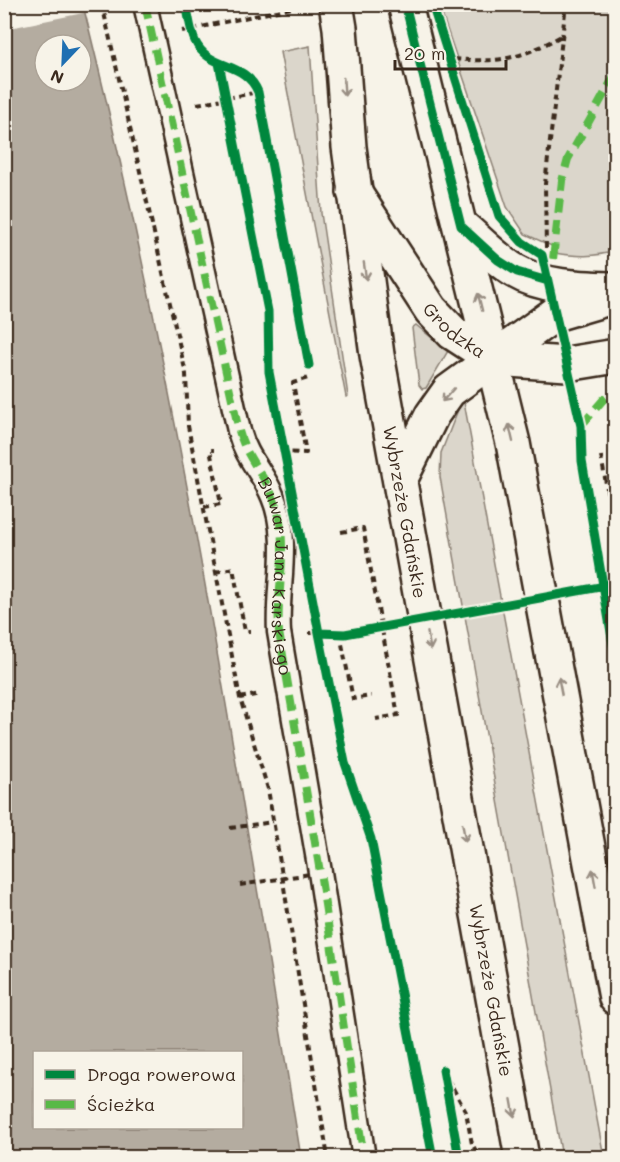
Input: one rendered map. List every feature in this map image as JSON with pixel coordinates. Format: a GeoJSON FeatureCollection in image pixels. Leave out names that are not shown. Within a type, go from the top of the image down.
{"type":"FeatureCollection","features":[{"type":"Feature","properties":{"kind":"main road","name":"Wybrzeże Gdańskie"},"geometry":{"type":"LineString","coordinates":[[336,4],[354,192],[377,355],[522,1158]]}},
{"type":"Feature","properties":{"kind":"main road"},"geometry":{"type":"LineString","coordinates":[[405,4],[493,359],[529,525],[615,998]]}},
{"type":"Feature","properties":{"kind":"main road","name":"Grodzka"},"geometry":{"type":"LineString","coordinates":[[354,192],[431,310],[453,333],[493,359],[567,364],[615,356]]}},
{"type":"Feature","properties":{"kind":"main road"},"geometry":{"type":"LineString","coordinates":[[461,226],[498,260],[517,272],[562,285],[615,289]]}},
{"type":"Feature","properties":{"kind":"main road"},"geometry":{"type":"LineString","coordinates":[[400,480],[432,415],[449,391],[555,315],[615,296]]}},
{"type":"Feature","properties":{"kind":"street","name":"Bulwar Jana Karskiego"},"geometry":{"type":"LineString","coordinates":[[145,4],[244,451],[273,497],[280,529],[282,559],[278,608],[279,632],[321,872],[364,1158]]}},
{"type":"Feature","properties":{"kind":"path"},"geometry":{"type":"LineString","coordinates":[[102,4],[186,374],[188,426],[240,698],[268,789],[328,1158]]}},
{"type":"Feature","properties":{"kind":"path"},"geometry":{"type":"LineString","coordinates":[[546,247],[545,184],[566,4]]}},
{"type":"Feature","properties":{"kind":"path"},"geometry":{"type":"LineString","coordinates":[[152,37],[191,25],[302,6]]}},
{"type":"Feature","properties":{"kind":"path"},"geometry":{"type":"LineString","coordinates":[[191,25],[195,41]]}},
{"type":"Feature","properties":{"kind":"path"},"geometry":{"type":"LineString","coordinates":[[463,60],[499,61],[532,52],[561,36]]}},
{"type":"Feature","properties":{"kind":"path"},"geometry":{"type":"LineString","coordinates":[[168,110],[256,87]]}},
{"type":"Feature","properties":{"kind":"path"},"geometry":{"type":"LineString","coordinates":[[225,94],[228,110]]}},
{"type":"Feature","properties":{"kind":"path"},"geometry":{"type":"LineString","coordinates":[[302,433],[293,383],[311,377]]}},
{"type":"Feature","properties":{"kind":"path"},"geometry":{"type":"LineString","coordinates":[[283,443],[287,464]]}},
{"type":"Feature","properties":{"kind":"path"},"geometry":{"type":"LineString","coordinates":[[601,456],[615,539]]}},
{"type":"Feature","properties":{"kind":"path"},"geometry":{"type":"LineString","coordinates":[[204,507],[221,504],[212,460]]}},
{"type":"Feature","properties":{"kind":"path"},"geometry":{"type":"LineString","coordinates":[[341,532],[363,528],[398,715],[375,719]]}},
{"type":"Feature","properties":{"kind":"path"},"geometry":{"type":"LineString","coordinates":[[216,572],[233,568],[242,612]]}},
{"type":"Feature","properties":{"kind":"path"},"geometry":{"type":"LineString","coordinates":[[317,622],[321,642]]}},
{"type":"Feature","properties":{"kind":"path"},"geometry":{"type":"LineString","coordinates":[[340,634],[353,699],[371,696]]}},
{"type":"Feature","properties":{"kind":"path"},"geometry":{"type":"LineString","coordinates":[[230,828],[273,822]]}},
{"type":"Feature","properties":{"kind":"path"},"geometry":{"type":"LineString","coordinates":[[240,885],[310,874]]}},
{"type":"Feature","properties":{"kind":"path"},"geometry":{"type":"LineString","coordinates":[[443,1070],[449,1103]]}},
{"type":"Feature","properties":{"kind":"path"},"geometry":{"type":"LineString","coordinates":[[443,1070],[466,1112],[472,1144],[480,1158]]}},
{"type":"Feature","properties":{"kind":"shaded area"},"geometry":{"type":"Polygon","coordinates":[[[5,5],[83,5],[90,33],[33,33],[33,93],[93,93],[93,47],[148,291],[177,435],[229,723],[301,1157],[5,1158],[5,5]]]}},
{"type":"Feature","properties":{"kind":"shaded area"},"geometry":{"type":"Polygon","coordinates":[[[439,5],[615,5],[615,251],[585,256],[555,253],[554,247],[525,234],[507,207],[439,5]]]}},
{"type":"Feature","properties":{"kind":"shaded area"},"geometry":{"type":"Polygon","coordinates":[[[310,46],[321,213],[348,396],[346,397],[280,52],[310,46]]]}},
{"type":"Feature","properties":{"kind":"shaded area"},"geometry":{"type":"Polygon","coordinates":[[[416,325],[448,351],[426,388],[422,389],[419,385],[412,328],[416,325]]]}},
{"type":"Feature","properties":{"kind":"shaded area"},"geometry":{"type":"Polygon","coordinates":[[[461,402],[464,402],[604,1157],[562,1157],[440,477],[441,453],[461,402]]]}},
{"type":"Feature","properties":{"kind":"pier"},"geometry":{"type":"Polygon","coordinates":[[[87,4],[88,12],[5,29],[5,5],[87,4]]]}},
{"type":"Feature","properties":{"kind":"marked path"},"geometry":{"type":"LineString","coordinates":[[145,4],[239,431],[246,450],[269,488],[278,513],[282,547],[279,632],[320,872],[364,1158]]}},
{"type":"Feature","properties":{"kind":"marked path"},"geometry":{"type":"LineString","coordinates":[[553,259],[562,181],[568,159],[616,73]]}},
{"type":"Feature","properties":{"kind":"marked path"},"geometry":{"type":"LineString","coordinates":[[581,426],[603,400],[616,390]]}},
{"type":"Feature","properties":{"kind":"cycle path"},"geometry":{"type":"LineString","coordinates":[[186,4],[193,37],[201,50],[209,57],[245,75],[258,92],[309,365]]}},
{"type":"Feature","properties":{"kind":"cycle path"},"geometry":{"type":"LineString","coordinates":[[405,4],[461,226],[498,260],[517,272],[548,281]]}},
{"type":"Feature","properties":{"kind":"cycle path"},"geometry":{"type":"LineString","coordinates":[[432,4],[499,216],[522,242],[542,255],[581,426],[582,461],[616,662]]}},
{"type":"Feature","properties":{"kind":"cycle path"},"geometry":{"type":"LineString","coordinates":[[219,63],[268,311],[269,372],[319,633],[345,763],[371,839],[433,1158]]}},
{"type":"Feature","properties":{"kind":"cycle path"},"geometry":{"type":"LineString","coordinates":[[319,633],[345,634],[616,584]]}},
{"type":"Feature","properties":{"kind":"cycle path"},"geometry":{"type":"LineString","coordinates":[[443,1070],[459,1158]]}}]}
